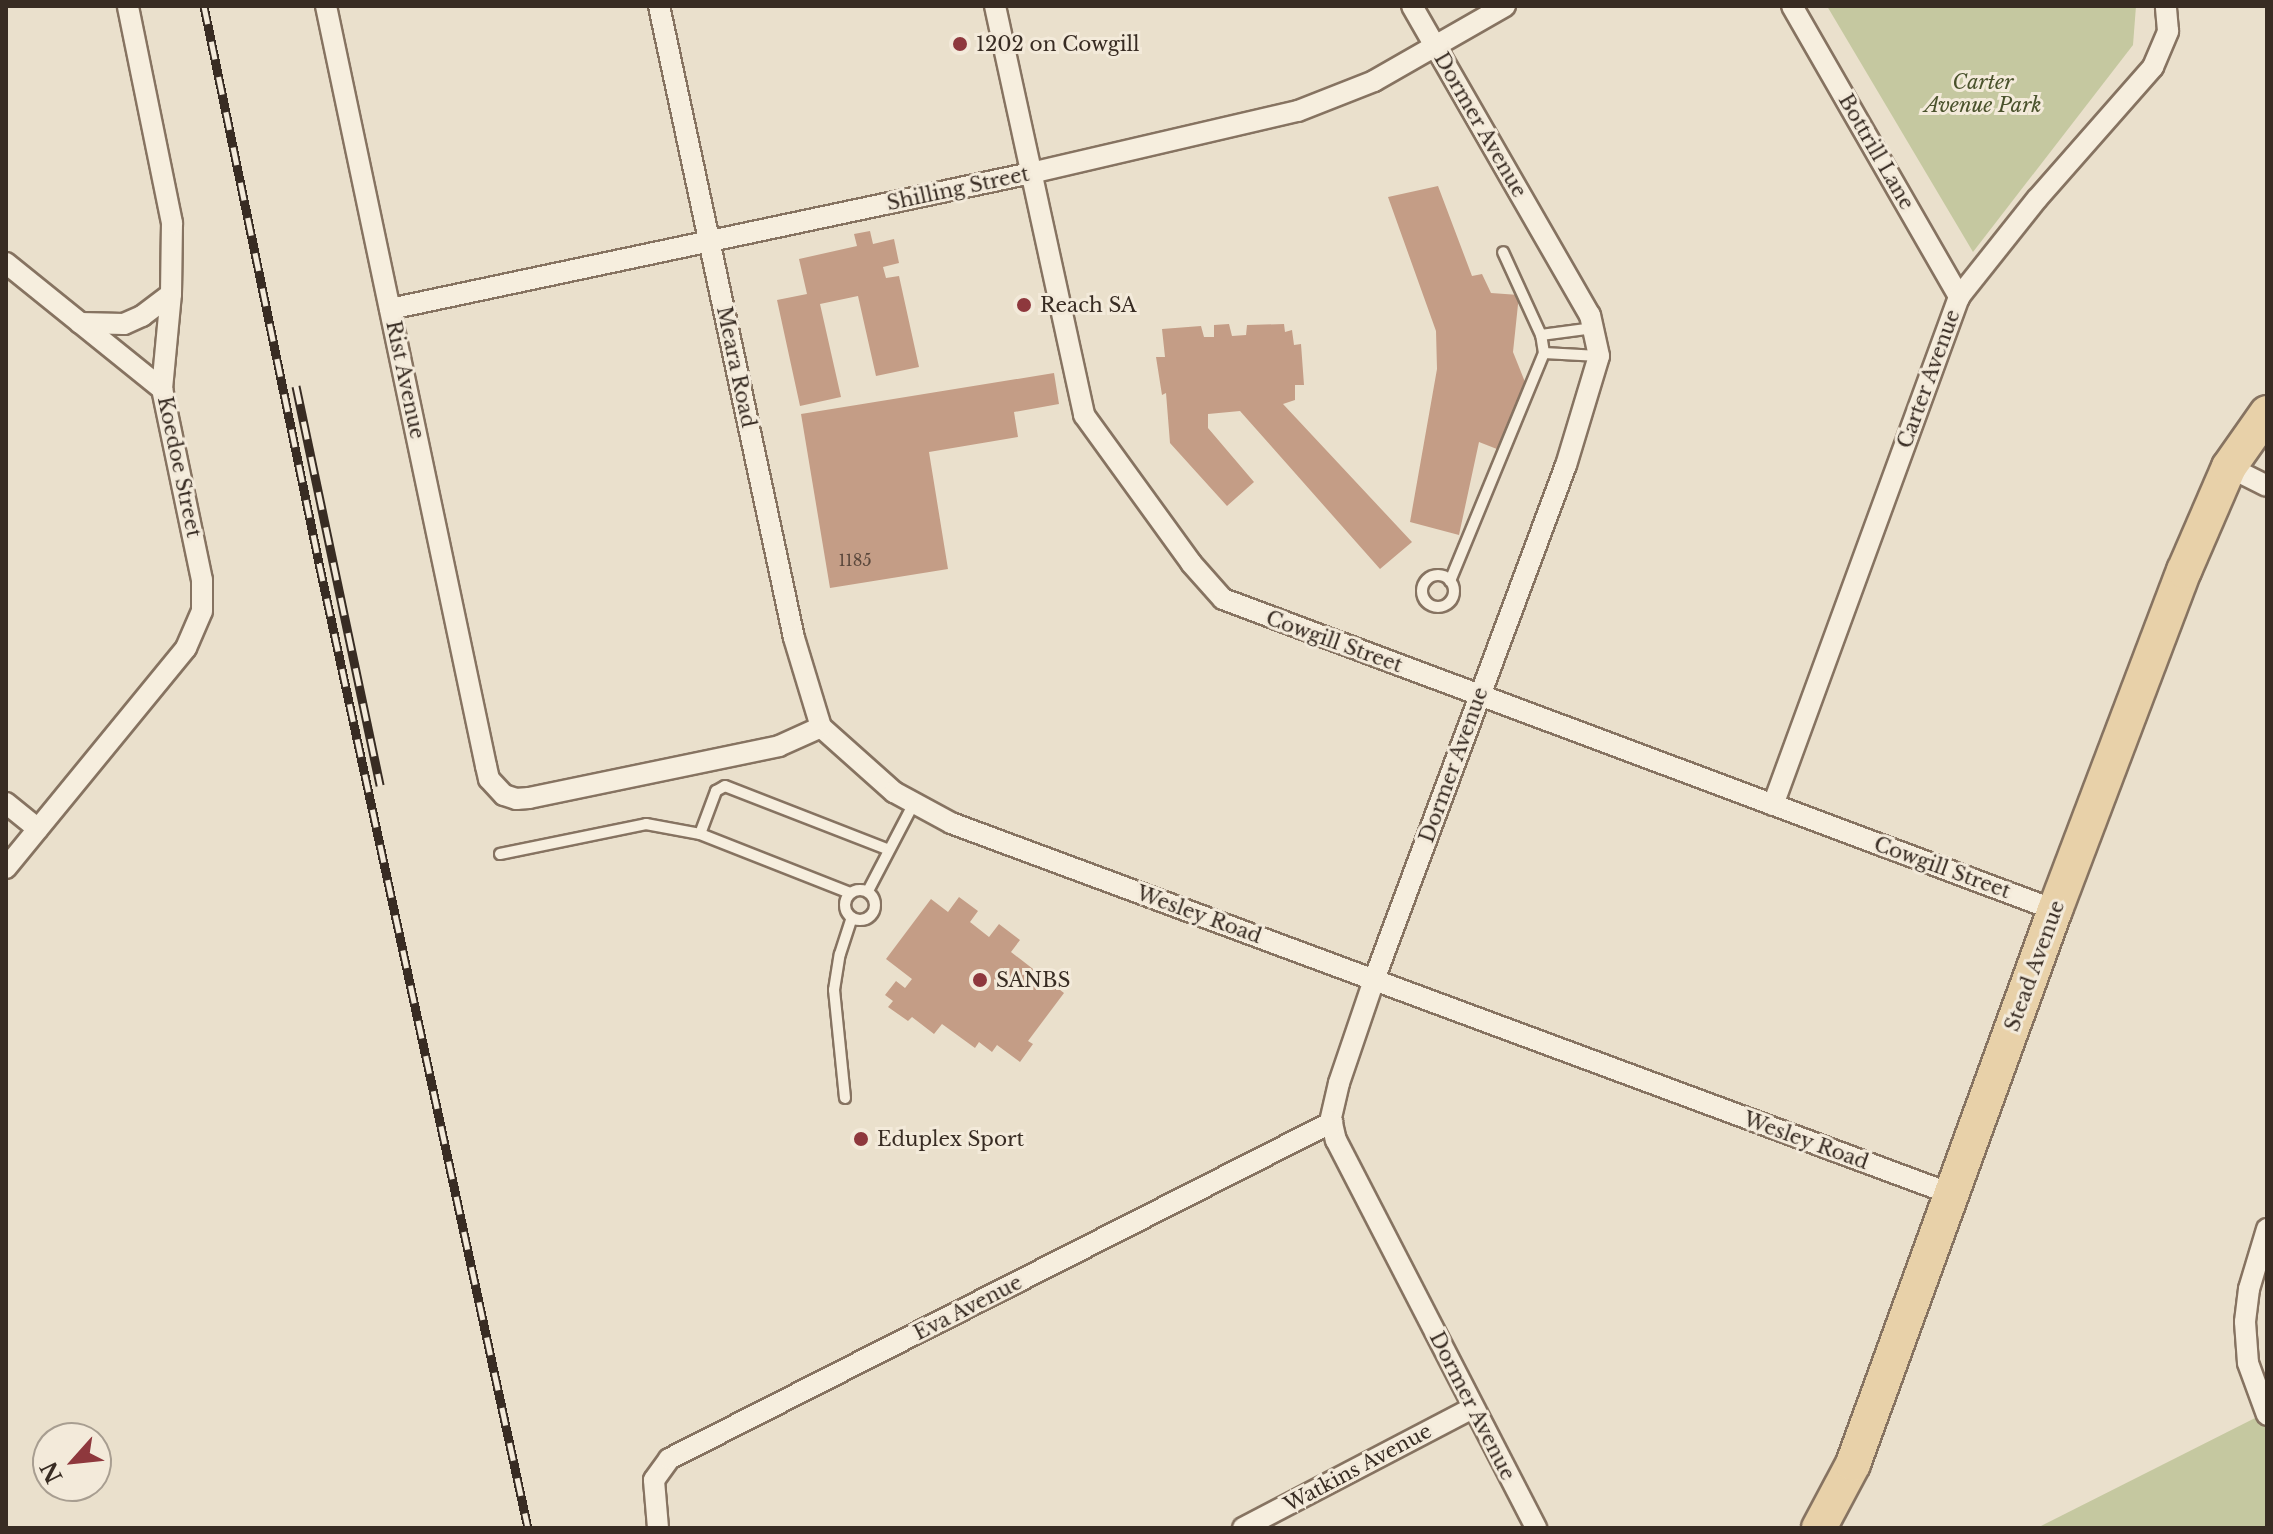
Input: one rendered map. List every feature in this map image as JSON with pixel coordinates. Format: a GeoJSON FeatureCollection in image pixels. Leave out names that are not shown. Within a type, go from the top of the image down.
{"type":"FeatureCollection","features":[{"type":"Feature","properties":{"kind":"main road","name":"Stead Avenue"},"geometry":{"type":"LineString","coordinates":[[1819,1528],[1853,1464],[2055,910],[2184,571],[2229,467],[2267,413]]}},
{"type":"Feature","properties":{"kind":"street","name":"Koedoe Street"},"geometry":{"type":"LineString","coordinates":[[6,868],[186,648],[202,611],[202,580],[162,389],[171,294],[172,223],[128,6]]}},
{"type":"Feature","properties":{"kind":"street","name":"Rist Avenue"},"geometry":{"type":"LineString","coordinates":[[326,6],[489,779],[504,795],[516,799],[779,746],[821,727]]}},
{"type":"Feature","properties":{"kind":"street","name":"Meara Road"},"geometry":{"type":"LineString","coordinates":[[659,6],[794,638],[821,727]]}},
{"type":"Feature","properties":{"kind":"street","name":"Cowgill Street"},"geometry":{"type":"LineString","coordinates":[[995,6],[1084,415],[1209,585],[1241,608],[1480,694],[2055,910]]}},
{"type":"Feature","properties":{"kind":"street","name":"Dormer Avenue"},"geometry":{"type":"LineString","coordinates":[[1412,6],[1553,249],[1595,328],[1599,356],[1566,465],[1374,980],[1335,1095],[1332,1122],[1336,1140],[1536,1528]]}},
{"type":"Feature","properties":{"kind":"street","name":"Shilling Street"},"geometry":{"type":"LineString","coordinates":[[390,309],[1031,173],[1298,111],[1360,87],[1505,6]]}},
{"type":"Feature","properties":{"kind":"street","name":"Bottrill Lane"},"geometry":{"type":"LineString","coordinates":[[1792,6],[1959,297]]}},
{"type":"Feature","properties":{"kind":"street","name":"Carter Avenue"},"geometry":{"type":"LineString","coordinates":[[1773,805],[1959,297],[2027,211],[2153,67],[2168,31],[2166,6]]}},
{"type":"Feature","properties":{"kind":"street"},"geometry":{"type":"LineString","coordinates":[[6,263],[162,389]]}},
{"type":"Feature","properties":{"kind":"street"},"geometry":{"type":"LineString","coordinates":[[80,323],[124,324],[142,316],[171,294]]}},
{"type":"Feature","properties":{"kind":"street"},"geometry":{"type":"LineString","coordinates":[[2229,467],[2267,486]]}},
{"type":"Feature","properties":{"kind":"street","name":"Wesley Road"},"geometry":{"type":"LineString","coordinates":[[821,727],[877,780],[913,805],[966,829],[1951,1194]]}},
{"type":"Feature","properties":{"kind":"street"},"geometry":{"type":"LineString","coordinates":[[6,803],[38,829]]}},
{"type":"Feature","properties":{"kind":"street","name":"Eva Avenue"},"geometry":{"type":"LineString","coordinates":[[658,1528],[654,1480],[669,1459],[1332,1122]]}},
{"type":"Feature","properties":{"kind":"street"},"geometry":{"type":"LineString","coordinates":[[2267,1229],[2247,1307],[2246,1351],[2267,1415]]}},
{"type":"Feature","properties":{"kind":"street","name":"Watkins Avenue"},"geometry":{"type":"LineString","coordinates":[[1243,1528],[1473,1408]]}},
{"type":"Feature","properties":{"kind":"lane"},"geometry":{"type":"LineString","coordinates":[[1450,581],[1544,353],[1541,335],[1503,252]]}},
{"type":"Feature","properties":{"kind":"lane"},"geometry":{"type":"LineString","coordinates":[[1541,335],[1595,328]]}},
{"type":"Feature","properties":{"kind":"lane"},"geometry":{"type":"LineString","coordinates":[[1544,353],[1599,356]]}},
{"type":"Feature","properties":{"kind":"lane"},"geometry":{"type":"LineString","coordinates":[[700,834],[716,791],[725,786],[887,849]]}},
{"type":"Feature","properties":{"kind":"lane"},"geometry":{"type":"LineString","coordinates":[[868,891],[887,849],[913,805]]}},
{"type":"Feature","properties":{"kind":"lane"},"geometry":{"type":"LineString","coordinates":[[500,854],[646,824],[700,834],[850,893]]}},
{"type":"Feature","properties":{"kind":"lane"},"geometry":{"type":"LineString","coordinates":[[845,1098],[834,990],[840,954],[852,918],[845,906],[850,893],[858,889],[868,891],[875,903],[874,912],[866,919],[852,918]]}},
{"type":"Feature","properties":{"kind":"green space","name":"Carter Avenue Park"},"geometry":{"type":"Polygon","coordinates":[[[1827,6],[2136,6],[2133,45],[1973,252],[1827,6]]]}},
{"type":"Feature","properties":{"kind":"green space"},"geometry":{"type":"Polygon","coordinates":[[[2267,1412],[2267,1528],[2037,1528],[2267,1412]]]}},
{"type":"Feature","properties":{"kind":"building"},"geometry":{"type":"Polygon","coordinates":[[[1438,186],[1472,276],[1482,274],[1491,293],[1519,295],[1513,352],[1527,387],[1502,451],[1479,442],[1459,535],[1410,522],[1437,369],[1436,331],[1388,197],[1438,186]]]}},
{"type":"Feature","properties":{"kind":"building"},"geometry":{"type":"Polygon","coordinates":[[[870,231],[873,244],[894,239],[899,263],[883,267],[886,278],[899,276],[919,367],[876,376],[858,296],[820,304],[841,397],[800,406],[777,300],[807,294],[799,259],[857,246],[854,234],[870,231]]]}},
{"type":"Feature","properties":{"kind":"building"},"geometry":{"type":"Polygon","coordinates":[[[1229,324],[1232,336],[1246,335],[1247,325],[1284,324],[1285,332],[1292,330],[1294,345],[1301,344],[1304,385],[1295,385],[1295,400],[1283,404],[1412,542],[1380,569],[1240,411],[1208,414],[1208,428],[1254,482],[1227,506],[1170,443],[1166,393],[1162,395],[1156,357],[1165,357],[1162,329],[1201,326],[1204,337],[1214,337],[1214,325],[1229,324]]]}},
{"type":"Feature","properties":{"kind":"building"},"geometry":{"type":"Polygon","coordinates":[[[1054,373],[1059,404],[1014,412],[1018,437],[929,452],[948,569],[830,588],[801,414],[1054,373]]]}},
{"type":"Feature","properties":{"kind":"building","name":"SANBS"},"geometry":{"type":"Polygon","coordinates":[[[959,897],[978,911],[970,922],[989,937],[999,924],[1020,940],[1011,952],[1064,993],[1028,1041],[1033,1044],[1020,1062],[997,1045],[992,1052],[979,1042],[975,1048],[942,1024],[934,1034],[912,1017],[908,1021],[888,1007],[893,1001],[885,995],[896,981],[905,988],[912,979],[886,959],[931,899],[948,912],[959,897]]]}},
{"type":"Feature","properties":{"kind":"railway"},"geometry":{"type":"LineString","coordinates":[[204,6],[319,563],[528,1528]]}},
{"type":"Feature","properties":{"kind":"railway"},"geometry":{"type":"LineString","coordinates":[[296,386],[380,785]]}},
{"type":"Feature","properties":{"kind":"place","name":"1202 on Cowgill"},"geometry":{"type":"Point","coordinates":[960,44]}},
{"type":"Feature","properties":{"kind":"place","name":"Reach SA"},"geometry":{"type":"Point","coordinates":[1024,305]}},
{"type":"Feature","properties":{"kind":"place","name":"SANBS"},"geometry":{"type":"Point","coordinates":[980,980]}},
{"type":"Feature","properties":{"kind":"place","name":"Eduplex Sport"},"geometry":{"type":"Point","coordinates":[861,1139]}}]}
